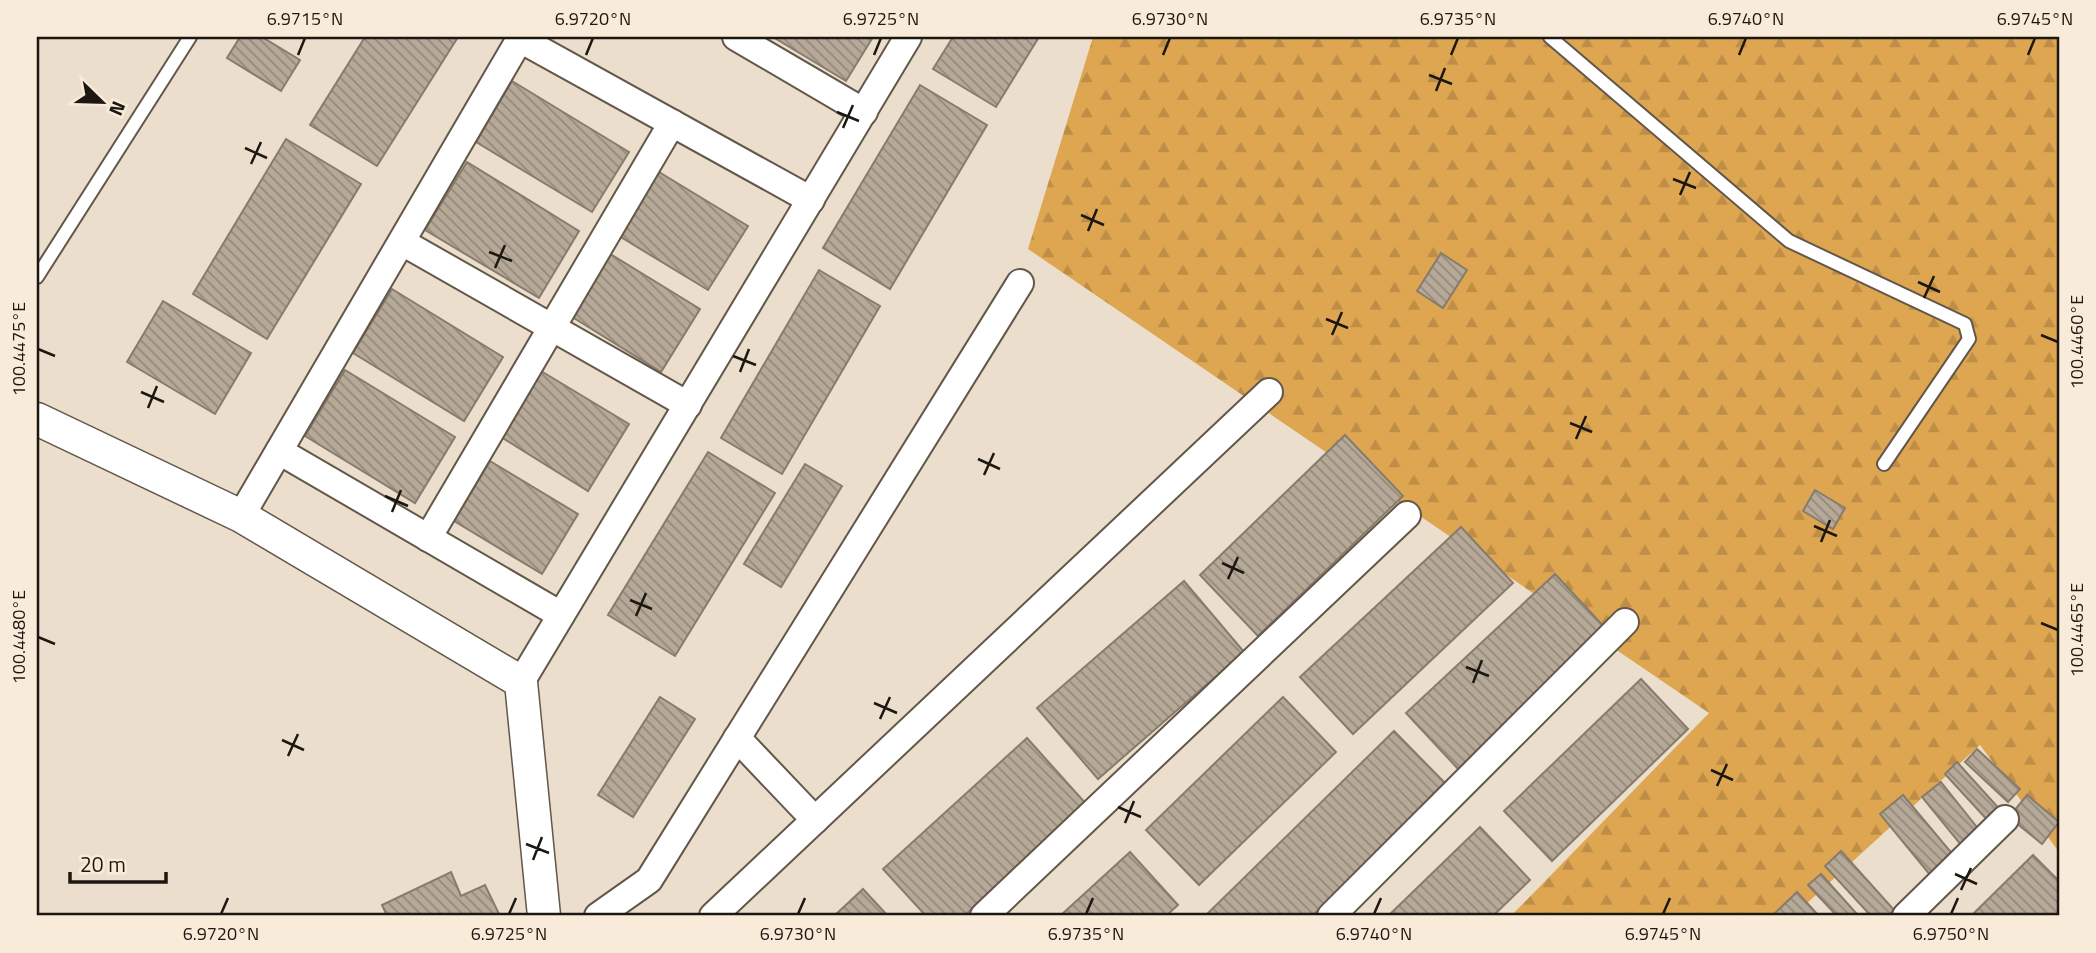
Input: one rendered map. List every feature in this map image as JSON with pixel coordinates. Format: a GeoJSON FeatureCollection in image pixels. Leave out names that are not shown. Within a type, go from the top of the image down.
{"type":"FeatureCollection","features":[{"type":"Feature","properties":{"kind":"street"},"geometry":{"type":"LineString","coordinates":[[736,37],[864,112]]}},
{"type":"Feature","properties":{"kind":"street"},"geometry":{"type":"LineString","coordinates":[[544,916],[521,682],[908,37]]}},
{"type":"Feature","properties":{"kind":"street"},"geometry":{"type":"LineString","coordinates":[[241,516],[521,38],[811,200]]}},
{"type":"Feature","properties":{"kind":"street"},"geometry":{"type":"LineString","coordinates":[[428,538],[550,326],[672,123]]}},
{"type":"Feature","properties":{"kind":"street"},"geometry":{"type":"LineString","coordinates":[[402,242],[688,405]]}},
{"type":"Feature","properties":{"kind":"street"},"geometry":{"type":"LineString","coordinates":[[598,916],[649,880],[1020,282]]}},
{"type":"Feature","properties":{"kind":"street"},"geometry":{"type":"LineString","coordinates":[[713,916],[1269,392]]}},
{"type":"Feature","properties":{"kind":"street"},"geometry":{"type":"LineString","coordinates":[[37,419],[241,516],[521,682]]}},
{"type":"Feature","properties":{"kind":"street"},"geometry":{"type":"LineString","coordinates":[[279,451],[562,615]]}},
{"type":"Feature","properties":{"kind":"street"},"geometry":{"type":"LineString","coordinates":[[984,916],[1407,515]]}},
{"type":"Feature","properties":{"kind":"street"},"geometry":{"type":"LineString","coordinates":[[1331,916],[1625,622]]}},
{"type":"Feature","properties":{"kind":"street"},"geometry":{"type":"LineString","coordinates":[[737,738],[815,820]]}},
{"type":"Feature","properties":{"kind":"street"},"geometry":{"type":"LineString","coordinates":[[1906,916],[2005,819]]}},
{"type":"Feature","properties":{"kind":"lane"},"geometry":{"type":"LineString","coordinates":[[37,277],[190,37]]}},
{"type":"Feature","properties":{"kind":"lane"},"geometry":{"type":"LineString","coordinates":[[1550,37],[1789,242],[1965,324],[1969,339],[1884,464]]}},
{"type":"Feature","properties":{"kind":"green space"},"geometry":{"type":"Polygon","coordinates":[[[1093,37],[2059,37],[2059,852],[1980,745],[1793,916],[1511,916],[1709,713],[1028,249],[1093,37]]]}},
{"type":"Feature","properties":{"kind":"building"},"geometry":{"type":"Polygon","coordinates":[[[240,37],[262,37],[300,60],[281,91],[227,58],[240,37]]]}},
{"type":"Feature","properties":{"kind":"building"},"geometry":{"type":"Polygon","coordinates":[[[365,37],[458,37],[377,166],[310,125],[365,37]]]}},
{"type":"Feature","properties":{"kind":"building"},"geometry":{"type":"Polygon","coordinates":[[[773,37],[873,37],[846,81],[773,37]]]}},
{"type":"Feature","properties":{"kind":"building"},"geometry":{"type":"Polygon","coordinates":[[[953,37],[1039,37],[996,107],[933,69],[953,37]]]}},
{"type":"Feature","properties":{"kind":"building"},"geometry":{"type":"Polygon","coordinates":[[[512,81],[629,152],[592,212],[476,142],[512,81]]]}},
{"type":"Feature","properties":{"kind":"building"},"geometry":{"type":"Polygon","coordinates":[[[920,85],[987,125],[890,289],[823,248],[920,85]]]}},
{"type":"Feature","properties":{"kind":"building"},"geometry":{"type":"Polygon","coordinates":[[[286,139],[361,184],[267,339],[193,294],[286,139]]]}},
{"type":"Feature","properties":{"kind":"building"},"geometry":{"type":"Polygon","coordinates":[[[467,162],[579,231],[539,298],[425,230],[467,162]]]}},
{"type":"Feature","properties":{"kind":"building"},"geometry":{"type":"Polygon","coordinates":[[[659,172],[748,226],[708,290],[619,236],[659,172]]]}},
{"type":"Feature","properties":{"kind":"building"},"geometry":{"type":"Polygon","coordinates":[[[607,252],[700,309],[661,372],[569,315],[607,252]]]}},
{"type":"Feature","properties":{"kind":"building"},"geometry":{"type":"Polygon","coordinates":[[[1441,253],[1467,270],[1443,308],[1417,291],[1441,253]]]}},
{"type":"Feature","properties":{"kind":"building"},"geometry":{"type":"Polygon","coordinates":[[[819,270],[880,306],[782,474],[721,438],[819,270]]]}},
{"type":"Feature","properties":{"kind":"building"},"geometry":{"type":"Polygon","coordinates":[[[392,289],[503,357],[464,421],[353,353],[392,289]]]}},
{"type":"Feature","properties":{"kind":"building"},"geometry":{"type":"Polygon","coordinates":[[[163,301],[251,353],[215,414],[127,362],[163,301]]]}},
{"type":"Feature","properties":{"kind":"building"},"geometry":{"type":"Polygon","coordinates":[[[536,368],[629,424],[588,491],[496,434],[536,368]]]}},
{"type":"Feature","properties":{"kind":"building"},"geometry":{"type":"Polygon","coordinates":[[[345,370],[455,437],[415,503],[305,436],[345,370]]]}},
{"type":"Feature","properties":{"kind":"building"},"geometry":{"type":"Polygon","coordinates":[[[1345,435],[1403,496],[1258,636],[1200,575],[1345,435]]]}},
{"type":"Feature","properties":{"kind":"building"},"geometry":{"type":"Polygon","coordinates":[[[708,452],[775,493],[675,656],[608,615],[708,452]]]}},
{"type":"Feature","properties":{"kind":"building"},"geometry":{"type":"Polygon","coordinates":[[[490,461],[578,514],[542,574],[454,521],[490,461]]]}},
{"type":"Feature","properties":{"kind":"building"},"geometry":{"type":"Polygon","coordinates":[[[805,464],[842,486],[781,587],[744,564],[805,464]]]}},
{"type":"Feature","properties":{"kind":"building"},"geometry":{"type":"Polygon","coordinates":[[[1815,490],[1845,508],[1833,529],[1803,511],[1815,490]]]}},
{"type":"Feature","properties":{"kind":"building"},"geometry":{"type":"Polygon","coordinates":[[[1461,527],[1513,583],[1353,734],[1300,677],[1461,527]]]}},
{"type":"Feature","properties":{"kind":"building"},"geometry":{"type":"Polygon","coordinates":[[[1555,574],[1609,632],[1460,771],[1406,713],[1555,574]]]}},
{"type":"Feature","properties":{"kind":"building"},"geometry":{"type":"Polygon","coordinates":[[[1184,581],[1244,652],[1098,779],[1037,708],[1184,581]]]}},
{"type":"Feature","properties":{"kind":"building"},"geometry":{"type":"Polygon","coordinates":[[[1641,679],[1688,729],[1552,861],[1504,811],[1641,679]]]}},
{"type":"Feature","properties":{"kind":"building"},"geometry":{"type":"Polygon","coordinates":[[[660,697],[695,719],[633,817],[598,795],[660,697]]]}},
{"type":"Feature","properties":{"kind":"building"},"geometry":{"type":"Polygon","coordinates":[[[1283,697],[1336,752],[1199,885],[1146,830],[1283,697]]]}},
{"type":"Feature","properties":{"kind":"building"},"geometry":{"type":"Polygon","coordinates":[[[1394,731],[1447,785],[1312,916],[1205,916],[1394,731]]]}},
{"type":"Feature","properties":{"kind":"building"},"geometry":{"type":"Polygon","coordinates":[[[1027,738],[1087,805],[964,916],[926,916],[883,869],[1027,738]]]}},
{"type":"Feature","properties":{"kind":"building"},"geometry":{"type":"Polygon","coordinates":[[[1977,749],[2020,789],[2008,802],[1965,762],[1977,749]]]}},
{"type":"Feature","properties":{"kind":"building"},"geometry":{"type":"Polygon","coordinates":[[[1957,762],[2003,813],[1991,824],[1945,774],[1957,762]]]}},
{"type":"Feature","properties":{"kind":"building"},"geometry":{"type":"Polygon","coordinates":[[[1941,782],[1980,831],[1961,845],[1922,797],[1941,782]]]}},
{"type":"Feature","properties":{"kind":"building"},"geometry":{"type":"Polygon","coordinates":[[[1903,795],[1955,857],[1931,876],[1880,814],[1903,795]]]}},
{"type":"Feature","properties":{"kind":"building"},"geometry":{"type":"Polygon","coordinates":[[[2027,795],[2059,822],[2042,844],[2009,817],[2027,795]]]}},
{"type":"Feature","properties":{"kind":"building"},"geometry":{"type":"Polygon","coordinates":[[[1480,827],[1530,880],[1493,916],[1388,916],[1480,827]]]}},
{"type":"Feature","properties":{"kind":"building"},"geometry":{"type":"Polygon","coordinates":[[[1841,851],[1894,910],[1887,916],[1871,916],[1825,866],[1841,851]]]}},
{"type":"Feature","properties":{"kind":"building"},"geometry":{"type":"Polygon","coordinates":[[[1130,852],[1178,905],[1166,916],[1060,916],[1130,852]]]}},
{"type":"Feature","properties":{"kind":"building"},"geometry":{"type":"Polygon","coordinates":[[[2033,855],[2059,881],[2059,916],[1971,916],[2033,855]]]}},
{"type":"Feature","properties":{"kind":"building"},"geometry":{"type":"Polygon","coordinates":[[[451,872],[461,896],[485,885],[500,916],[387,916],[382,905],[451,872]]]}},
{"type":"Feature","properties":{"kind":"building"},"geometry":{"type":"Polygon","coordinates":[[[1821,874],[1856,913],[1853,916],[1837,916],[1808,885],[1821,874]]]}},
{"type":"Feature","properties":{"kind":"building"},"geometry":{"type":"Polygon","coordinates":[[[863,889],[888,916],[834,916],[863,889]]]}},
{"type":"Feature","properties":{"kind":"building"},"geometry":{"type":"Polygon","coordinates":[[[1797,892],[1819,916],[1772,916],[1797,892]]]}}]}
